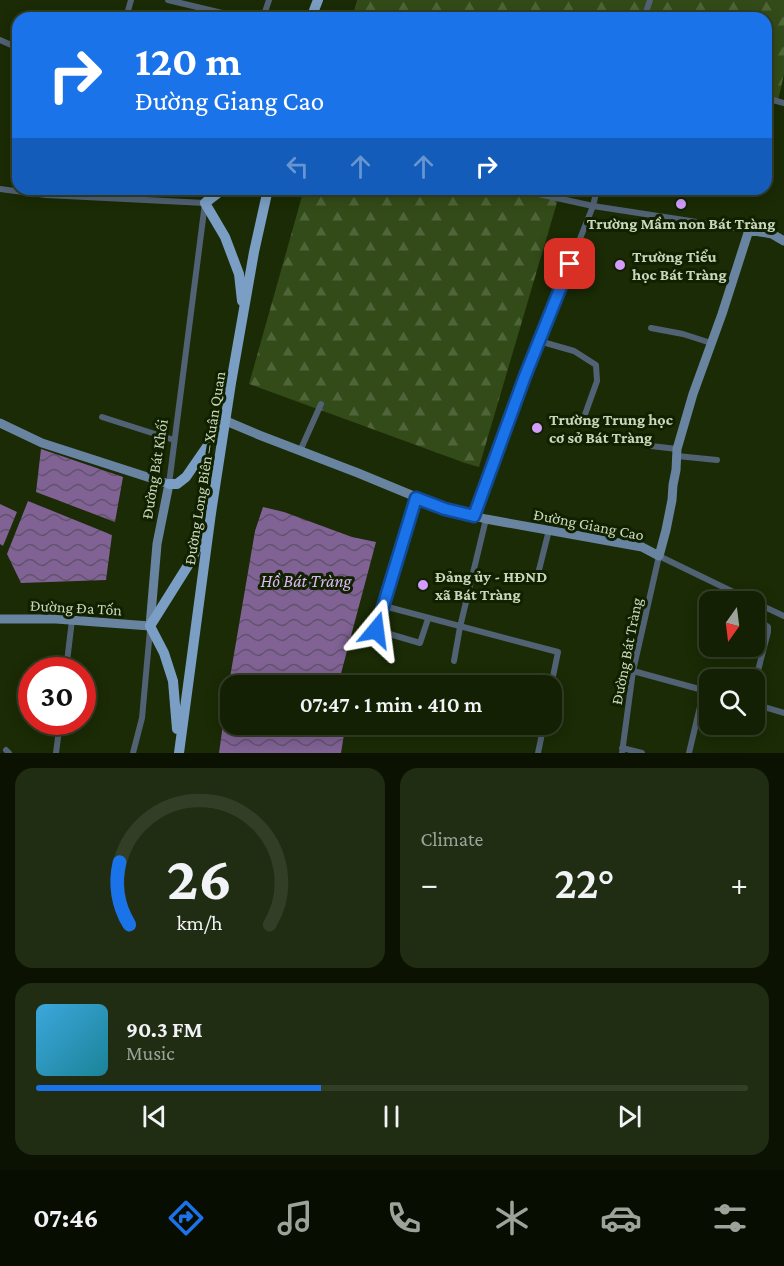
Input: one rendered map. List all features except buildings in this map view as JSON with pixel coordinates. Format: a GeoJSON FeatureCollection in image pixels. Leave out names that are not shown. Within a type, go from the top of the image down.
{"type":"FeatureCollection","features":[{"type":"Feature","properties":{"kind":"main road"},"geometry":{"type":"LineString","coordinates":[[215,195],[205,204],[225,237],[239,274],[243,318]]}},
{"type":"Feature","properties":{"kind":"main road","name":"Đường Long Biên – Xuân Quan"},"geometry":{"type":"LineString","coordinates":[[179,753],[225,421],[254,252],[267,195]]}},
{"type":"Feature","properties":{"kind":"main road"},"geometry":{"type":"LineString","coordinates":[[169,484],[177,484],[186,477],[225,421]]}},
{"type":"Feature","properties":{"kind":"main road"},"geometry":{"type":"LineString","coordinates":[[179,753],[173,681],[164,653],[150,626],[192,559],[211,513]]}},
{"type":"Feature","properties":{"kind":"street"},"geometry":{"type":"LineString","coordinates":[[168,0],[218,12]]}},
{"type":"Feature","properties":{"kind":"street"},"geometry":{"type":"LineString","coordinates":[[46,195],[205,204]]}},
{"type":"Feature","properties":{"kind":"street","name":"Đường Bát Khối"},"geometry":{"type":"LineString","coordinates":[[133,753],[142,718],[157,544],[169,484],[207,195]]}},
{"type":"Feature","properties":{"kind":"street"},"geometry":{"type":"LineString","coordinates":[[543,195],[593,206],[772,234],[784,241]]}},
{"type":"Feature","properties":{"kind":"street"},"geometry":{"type":"LineString","coordinates":[[474,516],[538,341],[596,195]]}},
{"type":"Feature","properties":{"kind":"street","name":"Đường Giang Cao"},"geometry":{"type":"LineString","coordinates":[[225,421],[445,509],[486,519],[642,547],[659,556],[672,500],[677,453],[693,394],[749,230]]}},
{"type":"Feature","properties":{"kind":"street"},"geometry":{"type":"LineString","coordinates":[[651,328],[683,334],[711,343]]}},
{"type":"Feature","properties":{"kind":"street"},"geometry":{"type":"LineString","coordinates":[[538,341],[574,351],[596,365],[597,381],[583,420]]}},
{"type":"Feature","properties":{"kind":"street"},"geometry":{"type":"LineString","coordinates":[[300,451],[321,404]]}},
{"type":"Feature","properties":{"kind":"street"},"geometry":{"type":"LineString","coordinates":[[102,417],[174,440]]}},
{"type":"Feature","properties":{"kind":"street"},"geometry":{"type":"LineString","coordinates":[[0,423],[42,443],[169,484]]}},
{"type":"Feature","properties":{"kind":"street"},"geometry":{"type":"LineString","coordinates":[[651,446],[717,460]]}},
{"type":"Feature","properties":{"kind":"street"},"geometry":{"type":"LineString","coordinates":[[416,498],[376,630],[420,643],[428,619]]}},
{"type":"Feature","properties":{"kind":"street"},"geometry":{"type":"LineString","coordinates":[[454,661],[486,519]]}},
{"type":"Feature","properties":{"kind":"street"},"geometry":{"type":"LineString","coordinates":[[537,578],[549,530]]}},
{"type":"Feature","properties":{"kind":"street"},"geometry":{"type":"LineString","coordinates":[[659,556],[731,591]]}},
{"type":"Feature","properties":{"kind":"street","name":"Đường Bát Tràng"},"geometry":{"type":"LineString","coordinates":[[622,751],[633,671],[659,556]]}},
{"type":"Feature","properties":{"kind":"street"},"geometry":{"type":"LineString","coordinates":[[384,606],[558,652],[553,675]]}},
{"type":"Feature","properties":{"kind":"street"},"geometry":{"type":"LineString","coordinates":[[765,607],[784,616]]}},
{"type":"Feature","properties":{"kind":"street","name":"Đường Đa Tốn"},"geometry":{"type":"LineString","coordinates":[[0,619],[72,620],[150,626]]}},
{"type":"Feature","properties":{"kind":"street"},"geometry":{"type":"LineString","coordinates":[[68,657],[72,620]]}},
{"type":"Feature","properties":{"kind":"street"},"geometry":{"type":"LineString","coordinates":[[765,625],[768,627],[765,644]]}},
{"type":"Feature","properties":{"kind":"street"},"geometry":{"type":"LineString","coordinates":[[633,671],[699,689]]}},
{"type":"Feature","properties":{"kind":"street"},"geometry":{"type":"LineString","coordinates":[[765,707],[784,713]]}},
{"type":"Feature","properties":{"kind":"street"},"geometry":{"type":"LineString","coordinates":[[689,753],[699,719]]}},
{"type":"Feature","properties":{"kind":"street"},"geometry":{"type":"LineString","coordinates":[[56,753],[58,735]]}},
{"type":"Feature","properties":{"kind":"street"},"geometry":{"type":"LineString","coordinates":[[538,753],[542,735]]}},
{"type":"Feature","properties":{"kind":"street"},"geometry":{"type":"LineString","coordinates":[[622,751],[642,753]]}},
{"type":"Feature","properties":{"kind":"green space"},"geometry":{"type":"Polygon","coordinates":[[[357,0],[784,0],[784,74],[778,101],[772,100],[772,12],[354,12],[357,0]]]}},
{"type":"Feature","properties":{"kind":"green space"},"geometry":{"type":"Polygon","coordinates":[[[302,195],[559,195],[479,467],[249,384],[302,195]]]}},
{"type":"Feature","properties":{"kind":"water"},"geometry":{"type":"Polygon","coordinates":[[[41,449],[123,477],[115,522],[36,492],[41,449]]]}},
{"type":"Feature","properties":{"kind":"water"},"geometry":{"type":"Polygon","coordinates":[[[28,501],[112,535],[106,580],[21,583],[7,554],[28,501]]]}},
{"type":"Feature","properties":{"kind":"water"},"geometry":{"type":"Polygon","coordinates":[[[0,504],[17,512],[3,546],[0,544],[0,504]]]}},
{"type":"Feature","properties":{"kind":"water","name":"Hồ Bát Tràng"},"geometry":{"type":"Polygon","coordinates":[[[263,507],[284,512],[352,537],[376,542],[341,675],[230,675],[255,531],[263,507]]]}},
{"type":"Feature","properties":{"kind":"water","name":"Hồ Bát Tràng"},"geometry":{"type":"Polygon","coordinates":[[[221,735],[344,735],[341,753],[219,753],[221,735]]]}},
{"type":"Feature","properties":{"kind":"place","name":"Trường Mầm non Bát Tràng"},"geometry":{"type":"Point","coordinates":[681,204]}},
{"type":"Feature","properties":{"kind":"place","name":"Trường Tiểu học Bát Tràng"},"geometry":{"type":"Point","coordinates":[620,265]}},
{"type":"Feature","properties":{"kind":"place","name":"Trường Trung học cơ sở Bát Tràng"},"geometry":{"type":"Point","coordinates":[537,428]}},
{"type":"Feature","properties":{"kind":"place","name":"Đảng ủy - HĐND xã Bát Tràng"},"geometry":{"type":"Point","coordinates":[423,585]}},
{"type":"Feature","properties":{"kind":"route"},"geometry":{"type":"LineString","coordinates":[[376,630],[416,498],[445,509],[474,516],[525,376],[570,264]]}}]}
